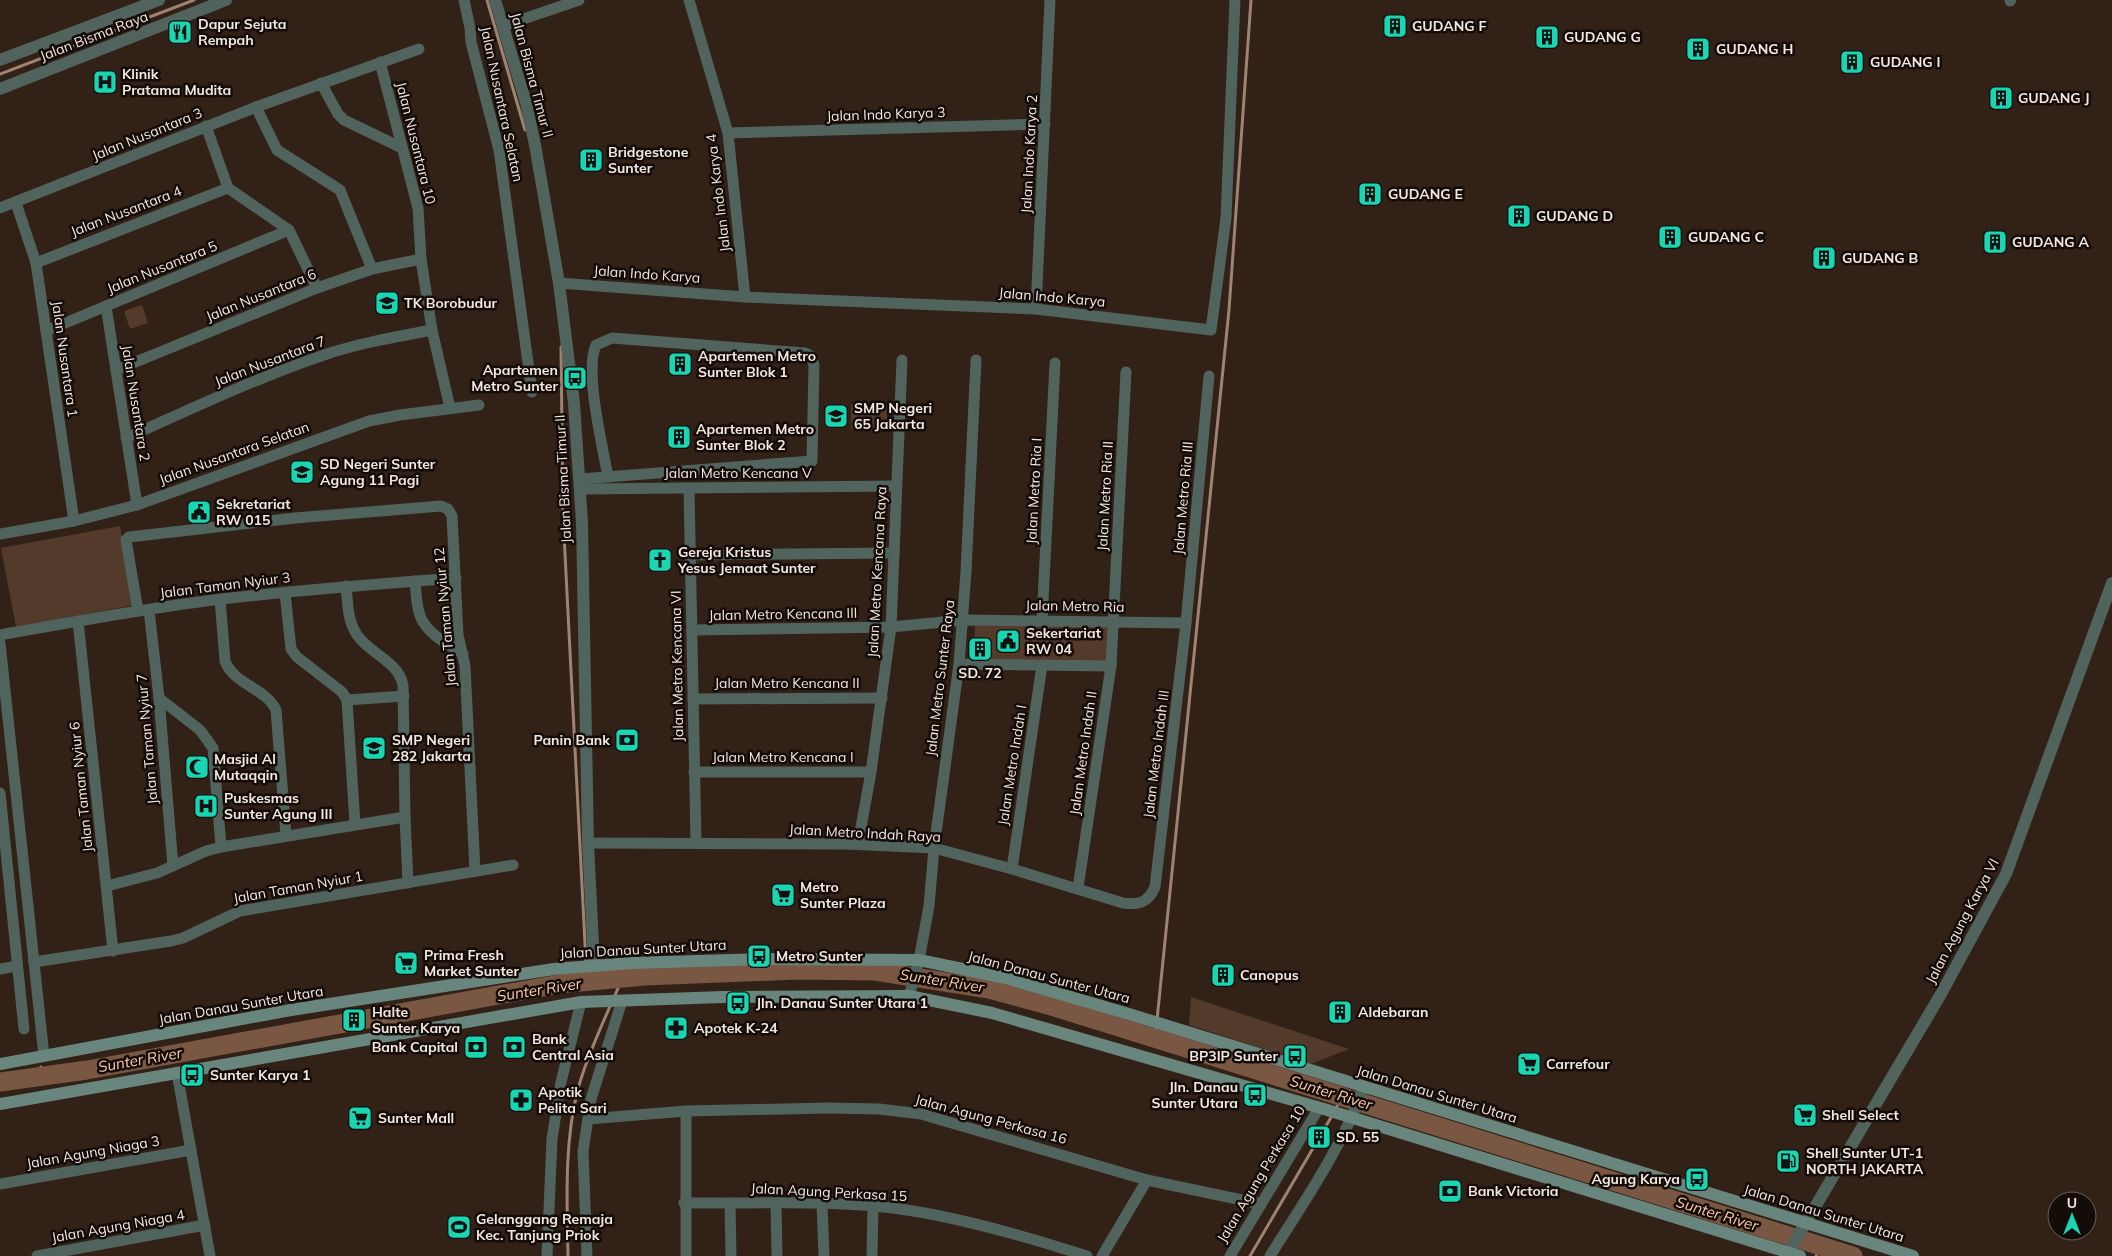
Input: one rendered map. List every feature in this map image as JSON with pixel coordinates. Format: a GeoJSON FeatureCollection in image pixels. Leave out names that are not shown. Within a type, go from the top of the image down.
{"type":"FeatureCollection","features":[{"type":"Feature","properties":{"kind":"main road","name":"Jalan Danau Sunter Utara"},"geometry":{"type":"LineString","coordinates":[[0,1064],[291,1010],[570,967],[764,959],[918,964],[1006,978],[1148,1020],[1363,1090],[1804,1226],[1913,1256]]}},
{"type":"Feature","properties":{"kind":"main road"},"geometry":{"type":"LineString","coordinates":[[0,1104],[584,1002],[910,992],[992,1013],[1321,1109],[1348,1115],[1792,1253]]}},
{"type":"Feature","properties":{"kind":"street","name":"Jalan Bisma Raya"},"geometry":{"type":"LineString","coordinates":[[0,60],[159,0]]}},
{"type":"Feature","properties":{"kind":"street","name":"Jalan Bisma Raya"},"geometry":{"type":"LineString","coordinates":[[0,89],[226,0]]}},
{"type":"Feature","properties":{"kind":"street","name":"Jalan Nusantara Selatan"},"geometry":{"type":"LineString","coordinates":[[464,0],[471,42],[499,150],[532,392]]}},
{"type":"Feature","properties":{"kind":"street","name":"Jalan Bisma Timur II"},"geometry":{"type":"LineString","coordinates":[[495,0],[526,103],[535,145],[559,283],[573,398],[580,484],[592,965]]}},
{"type":"Feature","properties":{"kind":"street"},"geometry":{"type":"LineString","coordinates":[[503,26],[579,0]]}},
{"type":"Feature","properties":{"kind":"street","name":"Jalan Indo Karya 4"},"geometry":{"type":"LineString","coordinates":[[690,0],[728,133],[745,297]]}},
{"type":"Feature","properties":{"kind":"street","name":"Jalan Indo Karya 2"},"geometry":{"type":"LineString","coordinates":[[1036,309],[1050,0]]}},
{"type":"Feature","properties":{"kind":"street","name":"Jalan Indo Karya"},"geometry":{"type":"LineString","coordinates":[[559,283],[745,297],[1036,309],[1211,330],[1226,218],[1236,0]]}},
{"type":"Feature","properties":{"kind":"street","name":"Jalan Nusantara 3"},"geometry":{"type":"LineString","coordinates":[[0,208],[206,126],[418,49]]}},
{"type":"Feature","properties":{"kind":"street","name":"Jalan Nusantara 10"},"geometry":{"type":"LineString","coordinates":[[380,62],[418,208],[421,259],[432,330],[450,408]]}},
{"type":"Feature","properties":{"kind":"street"},"geometry":{"type":"LineString","coordinates":[[321,83],[338,114],[344,120],[402,148]]}},
{"type":"Feature","properties":{"kind":"street"},"geometry":{"type":"LineString","coordinates":[[256,107],[277,150],[340,190],[372,269]]}},
{"type":"Feature","properties":{"kind":"street","name":"Jalan Indo Karya 3"},"geometry":{"type":"LineString","coordinates":[[728,133],[1045,124]]}},
{"type":"Feature","properties":{"kind":"street"},"geometry":{"type":"LineString","coordinates":[[206,126],[228,188],[290,230],[317,288]]}},
{"type":"Feature","properties":{"kind":"street","name":"Jalan Nusantara 4"},"geometry":{"type":"LineString","coordinates":[[36,262],[228,188]]}},
{"type":"Feature","properties":{"kind":"street","name":"Jalan Nusantara 1"},"geometry":{"type":"LineString","coordinates":[[16,203],[36,262],[74,521]]}},
{"type":"Feature","properties":{"kind":"street","name":"Jalan Nusantara 5"},"geometry":{"type":"LineString","coordinates":[[46,331],[290,230]]}},
{"type":"Feature","properties":{"kind":"street","name":"Jalan Nusantara 6"},"geometry":{"type":"LineString","coordinates":[[116,370],[317,288],[372,269],[421,259]]}},
{"type":"Feature","properties":{"kind":"street","name":"Jalan Nusantara 2"},"geometry":{"type":"LineString","coordinates":[[106,306],[137,505]]}},
{"type":"Feature","properties":{"kind":"street","name":"Jalan Nusantara 7"},"geometry":{"type":"LineString","coordinates":[[126,438],[247,385],[324,355],[358,345],[432,330]]}},
{"type":"Feature","properties":{"kind":"street"},"geometry":{"type":"LineString","coordinates":[[580,484],[608,477],[812,461],[814,365],[811,356],[805,353],[612,338],[596,345],[592,359],[594,399],[608,477]]}},
{"type":"Feature","properties":{"kind":"street","name":"Jalan Metro Kencana Raya"},"geometry":{"type":"LineString","coordinates":[[858,844],[871,772],[891,627],[902,360]]}},
{"type":"Feature","properties":{"kind":"street","name":"Jalan Metro Sunter Raya"},"geometry":{"type":"LineString","coordinates":[[910,992],[918,964],[929,906],[934,848],[964,620],[976,360]]}},
{"type":"Feature","properties":{"kind":"street","name":"Jalan Metro Ria I"},"geometry":{"type":"LineString","coordinates":[[1042,620],[1055,363]]}},
{"type":"Feature","properties":{"kind":"street","name":"Jalan Metro Ria II"},"geometry":{"type":"LineString","coordinates":[[1114,621],[1126,372]]}},
{"type":"Feature","properties":{"kind":"street","name":"Jalan Metro Ria III"},"geometry":{"type":"LineString","coordinates":[[1186,624],[1209,376]]}},
{"type":"Feature","properties":{"kind":"street"},"geometry":{"type":"LineString","coordinates":[[573,398],[594,399]]}},
{"type":"Feature","properties":{"kind":"street","name":"Jalan Nusantara Selatan"},"geometry":{"type":"LineString","coordinates":[[0,534],[74,521],[137,505],[369,421],[478,405]]}},
{"type":"Feature","properties":{"kind":"street","name":"Jalan Metro Kencana V"},"geometry":{"type":"LineString","coordinates":[[580,484],[689,488],[896,486]]}},
{"type":"Feature","properties":{"kind":"street","name":"Jalan Metro Kencana VI"},"geometry":{"type":"LineString","coordinates":[[689,488],[696,843]]}},
{"type":"Feature","properties":{"kind":"street","name":"Jalan Taman Nyiur 12"},"geometry":{"type":"LineString","coordinates":[[126,540],[129,537],[295,518],[441,506],[448,510],[452,516],[458,635],[463,654],[475,871]]}},
{"type":"Feature","properties":{"kind":"street","name":"Jalan Taman Nyiur 7"},"geometry":{"type":"LineString","coordinates":[[126,540],[144,611],[159,698],[173,866]]}},
{"type":"Feature","properties":{"kind":"street"},"geometry":{"type":"LineString","coordinates":[[690,555],[894,554]]}},
{"type":"Feature","properties":{"kind":"street","name":"Jalan Taman Nyiur 3"},"geometry":{"type":"LineString","coordinates":[[0,635],[220,599],[346,586],[456,578]]}},
{"type":"Feature","properties":{"kind":"street"},"geometry":{"type":"LineString","coordinates":[[415,581],[419,614],[422,621],[431,631],[463,654]]}},
{"type":"Feature","properties":{"kind":"street","name":"Jalan Agung Karya VI"},"geometry":{"type":"LineString","coordinates":[[1792,1253],[1804,1226],[1941,994],[2006,874],[2112,583]]}},
{"type":"Feature","properties":{"kind":"street"},"geometry":{"type":"LineString","coordinates":[[346,586],[349,619],[355,632],[363,642],[397,670],[402,680],[404,696],[405,817],[408,883]]}},
{"type":"Feature","properties":{"kind":"street"},"geometry":{"type":"LineString","coordinates":[[285,593],[291,649],[342,692],[347,700],[355,824]]}},
{"type":"Feature","properties":{"kind":"street"},"geometry":{"type":"LineString","coordinates":[[220,599],[227,667],[234,676],[270,702],[276,710],[286,835]]}},
{"type":"Feature","properties":{"kind":"street","name":"Jalan Metro Ria"},"geometry":{"type":"LineString","coordinates":[[964,620],[1114,621],[1186,624]]}},
{"type":"Feature","properties":{"kind":"street","name":"Jalan Metro Kencana III"},"geometry":{"type":"LineString","coordinates":[[692,630],[891,627],[964,620]]}},
{"type":"Feature","properties":{"kind":"street","name":"Jalan Taman Nyiur 6"},"geometry":{"type":"LineString","coordinates":[[78,621],[107,886],[112,951]]}},
{"type":"Feature","properties":{"kind":"street","name":"Jalan Metro Indah II"},"geometry":{"type":"LineString","coordinates":[[1078,888],[1111,666],[1114,621]]}},
{"type":"Feature","properties":{"kind":"street","name":"Jalan Metro Indah III"},"geometry":{"type":"LineString","coordinates":[[1155,887],[1186,624]]}},
{"type":"Feature","properties":{"kind":"street"},"geometry":{"type":"LineString","coordinates":[[0,644],[44,1056]]}},
{"type":"Feature","properties":{"kind":"street"},"geometry":{"type":"LineString","coordinates":[[959,664],[1111,666]]}},
{"type":"Feature","properties":{"kind":"street","name":"Jalan Metro Indah I"},"geometry":{"type":"LineString","coordinates":[[1012,868],[1042,665]]}},
{"type":"Feature","properties":{"kind":"street"},"geometry":{"type":"LineString","coordinates":[[347,700],[404,696]]}},
{"type":"Feature","properties":{"kind":"street"},"geometry":{"type":"LineString","coordinates":[[159,698],[200,730],[213,748],[221,846]]}},
{"type":"Feature","properties":{"kind":"street","name":"Jalan Metro Kencana II"},"geometry":{"type":"LineString","coordinates":[[693,699],[882,698]]}},
{"type":"Feature","properties":{"kind":"street","name":"Jalan Metro Kencana I"},"geometry":{"type":"LineString","coordinates":[[694,772],[871,772]]}},
{"type":"Feature","properties":{"kind":"street"},"geometry":{"type":"LineString","coordinates":[[0,793],[24,1029]]}},
{"type":"Feature","properties":{"kind":"street"},"geometry":{"type":"LineString","coordinates":[[107,886],[157,873],[221,846],[405,817]]}},
{"type":"Feature","properties":{"kind":"street","name":"Jalan Metro Indah Raya"},"geometry":{"type":"LineString","coordinates":[[588,843],[858,844],[934,848],[1012,868],[1123,903],[1136,905],[1145,901],[1151,897],[1155,887]]}},
{"type":"Feature","properties":{"kind":"street","name":"Jalan Taman Nyiur 1"},"geometry":{"type":"LineString","coordinates":[[34,962],[112,951],[183,938],[240,911],[513,865]]}},
{"type":"Feature","properties":{"kind":"street"},"geometry":{"type":"LineString","coordinates":[[0,969],[17,966]]}},
{"type":"Feature","properties":{"kind":"street"},"geometry":{"type":"LineString","coordinates":[[587,1256],[583,1151],[591,1099],[618,1001]]}},
{"type":"Feature","properties":{"kind":"street"},"geometry":{"type":"LineString","coordinates":[[548,1256],[552,1139],[562,1082],[584,1002]]}},
{"type":"Feature","properties":{"kind":"street"},"geometry":{"type":"LineString","coordinates":[[178,1072],[210,1256]]}},
{"type":"Feature","properties":{"kind":"street"},"geometry":{"type":"LineString","coordinates":[[1270,1256],[1311,1192],[1348,1115],[1363,1090]]}},
{"type":"Feature","properties":{"kind":"street","name":"Jalan Agung Perkasa 16"},"geometry":{"type":"LineString","coordinates":[[588,1119],[686,1110],[828,1108],[913,1112],[1065,1154],[1147,1180],[1261,1204]]}},
{"type":"Feature","properties":{"kind":"street","name":"Jalan Agung Perkasa 10"},"geometry":{"type":"LineString","coordinates":[[1230,1256],[1321,1109]]}},
{"type":"Feature","properties":{"kind":"street"},"geometry":{"type":"LineString","coordinates":[[686,1110],[684,1202],[686,1256]]}},
{"type":"Feature","properties":{"kind":"street","name":"Jalan Agung Niaga 3"},"geometry":{"type":"LineString","coordinates":[[0,1184],[191,1150]]}},
{"type":"Feature","properties":{"kind":"street"},"geometry":{"type":"LineString","coordinates":[[1102,1256],[1147,1180]]}},
{"type":"Feature","properties":{"kind":"street","name":"Jalan Agung Perkasa 15"},"geometry":{"type":"LineString","coordinates":[[684,1202],[822,1204],[908,1210],[1034,1239],[1087,1256]]}},
{"type":"Feature","properties":{"kind":"street"},"geometry":{"type":"LineString","coordinates":[[730,1203],[731,1256]]}},
{"type":"Feature","properties":{"kind":"street"},"geometry":{"type":"LineString","coordinates":[[776,1204],[777,1256]]}},
{"type":"Feature","properties":{"kind":"street"},"geometry":{"type":"LineString","coordinates":[[822,1204],[824,1256]]}},
{"type":"Feature","properties":{"kind":"street"},"geometry":{"type":"LineString","coordinates":[[872,1256],[873,1207]]}},
{"type":"Feature","properties":{"kind":"street","name":"Jalan Agung Niaga 4"},"geometry":{"type":"LineString","coordinates":[[37,1256],[205,1225]]}},
{"type":"Feature","properties":{"kind":"shaded area"},"geometry":{"type":"Polygon","coordinates":[[[142,305],[148,323],[130,329],[124,311],[142,305]]]}},
{"type":"Feature","properties":{"kind":"shaded area"},"geometry":{"type":"Polygon","coordinates":[[[851,404],[887,404],[887,430],[851,429],[851,404]]]}},
{"type":"Feature","properties":{"kind":"shaded area"},"geometry":{"type":"Polygon","coordinates":[[[120,526],[135,605],[16,627],[1,548],[120,526]]]}},
{"type":"Feature","properties":{"kind":"shaded area"},"geometry":{"type":"Polygon","coordinates":[[[975,622],[1109,624],[1108,663],[974,660],[975,622]]]}},
{"type":"Feature","properties":{"kind":"shaded area"},"geometry":{"type":"Polygon","coordinates":[[[1191,997],[1349,1049],[1311,1064],[1189,1025],[1191,997]]]}},
{"type":"Feature","properties":{"kind":"shaded area"},"geometry":{"type":"Polygon","coordinates":[[[1159,1027],[1348,1083],[1344,1096],[1157,1037],[1159,1027]]]}},
{"type":"Feature","properties":{"kind":"waterway"},"geometry":{"type":"LineString","coordinates":[[0,74],[194,0]]}},
{"type":"Feature","properties":{"kind":"waterway"},"geometry":{"type":"LineString","coordinates":[[487,0],[525,130]]}},
{"type":"Feature","properties":{"kind":"waterway"},"geometry":{"type":"LineString","coordinates":[[1157,1020],[1229,310],[1251,0]]}},
{"type":"Feature","properties":{"kind":"waterway"},"geometry":{"type":"LineString","coordinates":[[561,347],[563,515],[586,963]]}},
{"type":"Feature","properties":{"kind":"waterway"},"geometry":{"type":"LineString","coordinates":[[586,969],[586,981]]}},
{"type":"Feature","properties":{"kind":"waterway","name":"Sunter River"},"geometry":{"type":"LineString","coordinates":[[0,1082],[87,1070],[559,984],[645,976],[797,970],[875,971],[989,989],[1048,1005],[1853,1256]]}},
{"type":"Feature","properties":{"kind":"waterway"},"geometry":{"type":"LineString","coordinates":[[614,998],[622,978]]}},
{"type":"Feature","properties":{"kind":"waterway"},"geometry":{"type":"LineString","coordinates":[[568,1256],[567,1172],[570,1130],[578,1089],[585,1067],[611,1004]]}},
{"type":"Feature","properties":{"kind":"waterway"},"geometry":{"type":"LineString","coordinates":[[1155,1038],[1157,1026]]}},
{"type":"Feature","properties":{"kind":"waterway"},"geometry":{"type":"LineString","coordinates":[[41,1067],[43,1076]]}},
{"type":"Feature","properties":{"kind":"waterway"},"geometry":{"type":"LineString","coordinates":[[1336,1108],[1343,1096]]}},
{"type":"Feature","properties":{"kind":"waterway"},"geometry":{"type":"LineString","coordinates":[[1250,1256],[1333,1114]]}},
{"type":"Feature","properties":{"kind":"waterway"},"geometry":{"type":"LineString","coordinates":[[1816,1256],[1822,1247]]}},
{"type":"Feature","properties":{"kind":"place","name":"GUDANG F"},"geometry":{"type":"Point","coordinates":[1395,26]}},
{"type":"Feature","properties":{"kind":"place","name":"Dapur Sejuta Rempah"},"geometry":{"type":"Point","coordinates":[180,32]}},
{"type":"Feature","properties":{"kind":"place","name":"GUDANG G"},"geometry":{"type":"Point","coordinates":[1547,37]}},
{"type":"Feature","properties":{"kind":"place","name":"GUDANG H"},"geometry":{"type":"Point","coordinates":[1698,49]}},
{"type":"Feature","properties":{"kind":"place","name":"GUDANG I"},"geometry":{"type":"Point","coordinates":[1852,62]}},
{"type":"Feature","properties":{"kind":"place","name":"Klinik Pratama Mudita"},"geometry":{"type":"Point","coordinates":[105,82]}},
{"type":"Feature","properties":{"kind":"place","name":"GUDANG J"},"geometry":{"type":"Point","coordinates":[2001,98]}},
{"type":"Feature","properties":{"kind":"place","name":"Bridgestone Sunter"},"geometry":{"type":"Point","coordinates":[591,160]}},
{"type":"Feature","properties":{"kind":"place","name":"GUDANG E"},"geometry":{"type":"Point","coordinates":[1370,194]}},
{"type":"Feature","properties":{"kind":"place","name":"GUDANG D"},"geometry":{"type":"Point","coordinates":[1519,216]}},
{"type":"Feature","properties":{"kind":"place","name":"GUDANG C"},"geometry":{"type":"Point","coordinates":[1670,237]}},
{"type":"Feature","properties":{"kind":"place","name":"GUDANG A"},"geometry":{"type":"Point","coordinates":[1995,242]}},
{"type":"Feature","properties":{"kind":"place","name":"GUDANG B"},"geometry":{"type":"Point","coordinates":[1824,258]}},
{"type":"Feature","properties":{"kind":"place","name":"TK Borobudur"},"geometry":{"type":"Point","coordinates":[387,303]}},
{"type":"Feature","properties":{"kind":"place","name":"Apartemen Metro Sunter Blok 1"},"geometry":{"type":"Point","coordinates":[680,364]}},
{"type":"Feature","properties":{"kind":"place","name":"Apartemen Metro Sunter"},"geometry":{"type":"Point","coordinates":[575,378]}},
{"type":"Feature","properties":{"kind":"place","name":"SMP Negeri 65 Jakarta"},"geometry":{"type":"Point","coordinates":[836,416]}},
{"type":"Feature","properties":{"kind":"place","name":"Apartemen Metro Sunter Blok 2"},"geometry":{"type":"Point","coordinates":[679,437]}},
{"type":"Feature","properties":{"kind":"place","name":"SD Negeri Sunter Agung 11 Pagi"},"geometry":{"type":"Point","coordinates":[302,472]}},
{"type":"Feature","properties":{"kind":"place","name":"Sekretariat RW 015"},"geometry":{"type":"Point","coordinates":[199,512]}},
{"type":"Feature","properties":{"kind":"place","name":"Gereja Kristus Yesus Jemaat Sunter"},"geometry":{"type":"Point","coordinates":[660,560]}},
{"type":"Feature","properties":{"kind":"place","name":"Sekertariat RW 04"},"geometry":{"type":"Point","coordinates":[1008,641]}},
{"type":"Feature","properties":{"kind":"place","name":"SD. 72"},"geometry":{"type":"Point","coordinates":[980,649]}},
{"type":"Feature","properties":{"kind":"place","name":"Panin Bank"},"geometry":{"type":"Point","coordinates":[627,740]}},
{"type":"Feature","properties":{"kind":"place","name":"SMP Negeri 282 Jakarta"},"geometry":{"type":"Point","coordinates":[374,748]}},
{"type":"Feature","properties":{"kind":"place","name":"Masjid Al Mutaqqin"},"geometry":{"type":"Point","coordinates":[197,767]}},
{"type":"Feature","properties":{"kind":"place","name":"Puskesmas Sunter Agung III"},"geometry":{"type":"Point","coordinates":[206,806]}},
{"type":"Feature","properties":{"kind":"place","name":"Metro Sunter Plaza"},"geometry":{"type":"Point","coordinates":[783,895]}},
{"type":"Feature","properties":{"kind":"place","name":"Metro Sunter"},"geometry":{"type":"Point","coordinates":[759,956]}},
{"type":"Feature","properties":{"kind":"place","name":"Prima Fresh Market Sunter"},"geometry":{"type":"Point","coordinates":[406,963]}},
{"type":"Feature","properties":{"kind":"place","name":"Canopus"},"geometry":{"type":"Point","coordinates":[1223,975]}},
{"type":"Feature","properties":{"kind":"place","name":"Jln. Danau Sunter Utara 1"},"geometry":{"type":"Point","coordinates":[738,1003]}},
{"type":"Feature","properties":{"kind":"place","name":"Aldebaran"},"geometry":{"type":"Point","coordinates":[1340,1012]}},
{"type":"Feature","properties":{"kind":"place","name":"Halte Sunter Karya"},"geometry":{"type":"Point","coordinates":[354,1020]}},
{"type":"Feature","properties":{"kind":"place","name":"Apotek K-24"},"geometry":{"type":"Point","coordinates":[676,1028]}},
{"type":"Feature","properties":{"kind":"place","name":"Bank Capital"},"geometry":{"type":"Point","coordinates":[476,1047]}},
{"type":"Feature","properties":{"kind":"place","name":"Bank Central Asia"},"geometry":{"type":"Point","coordinates":[514,1047]}},
{"type":"Feature","properties":{"kind":"place","name":"BP3IP Sunter"},"geometry":{"type":"Point","coordinates":[1295,1056]}},
{"type":"Feature","properties":{"kind":"place","name":"Carrefour"},"geometry":{"type":"Point","coordinates":[1529,1064]}},
{"type":"Feature","properties":{"kind":"place","name":"Sunter Karya 1"},"geometry":{"type":"Point","coordinates":[192,1075]}},
{"type":"Feature","properties":{"kind":"place","name":"Jln. Danau Sunter Utara"},"geometry":{"type":"Point","coordinates":[1255,1095]}},
{"type":"Feature","properties":{"kind":"place","name":"Apotik Pelita Sari"},"geometry":{"type":"Point","coordinates":[521,1100]}},
{"type":"Feature","properties":{"kind":"place","name":"Shell Select"},"geometry":{"type":"Point","coordinates":[1805,1115]}},
{"type":"Feature","properties":{"kind":"place","name":"Sunter Mall"},"geometry":{"type":"Point","coordinates":[360,1118]}},
{"type":"Feature","properties":{"kind":"place","name":"SD. 55"},"geometry":{"type":"Point","coordinates":[1319,1137]}},
{"type":"Feature","properties":{"kind":"place","name":"Shell Sunter UT-1 NORTH JAKARTA"},"geometry":{"type":"Point","coordinates":[1788,1161]}},
{"type":"Feature","properties":{"kind":"place","name":"Agung Karya"},"geometry":{"type":"Point","coordinates":[1697,1179]}},
{"type":"Feature","properties":{"kind":"place","name":"Bank Victoria"},"geometry":{"type":"Point","coordinates":[1450,1191]}},
{"type":"Feature","properties":{"kind":"place","name":"Gelanggang Remaja Kec. Tanjung Priok"},"geometry":{"type":"Point","coordinates":[459,1227]}}]}
